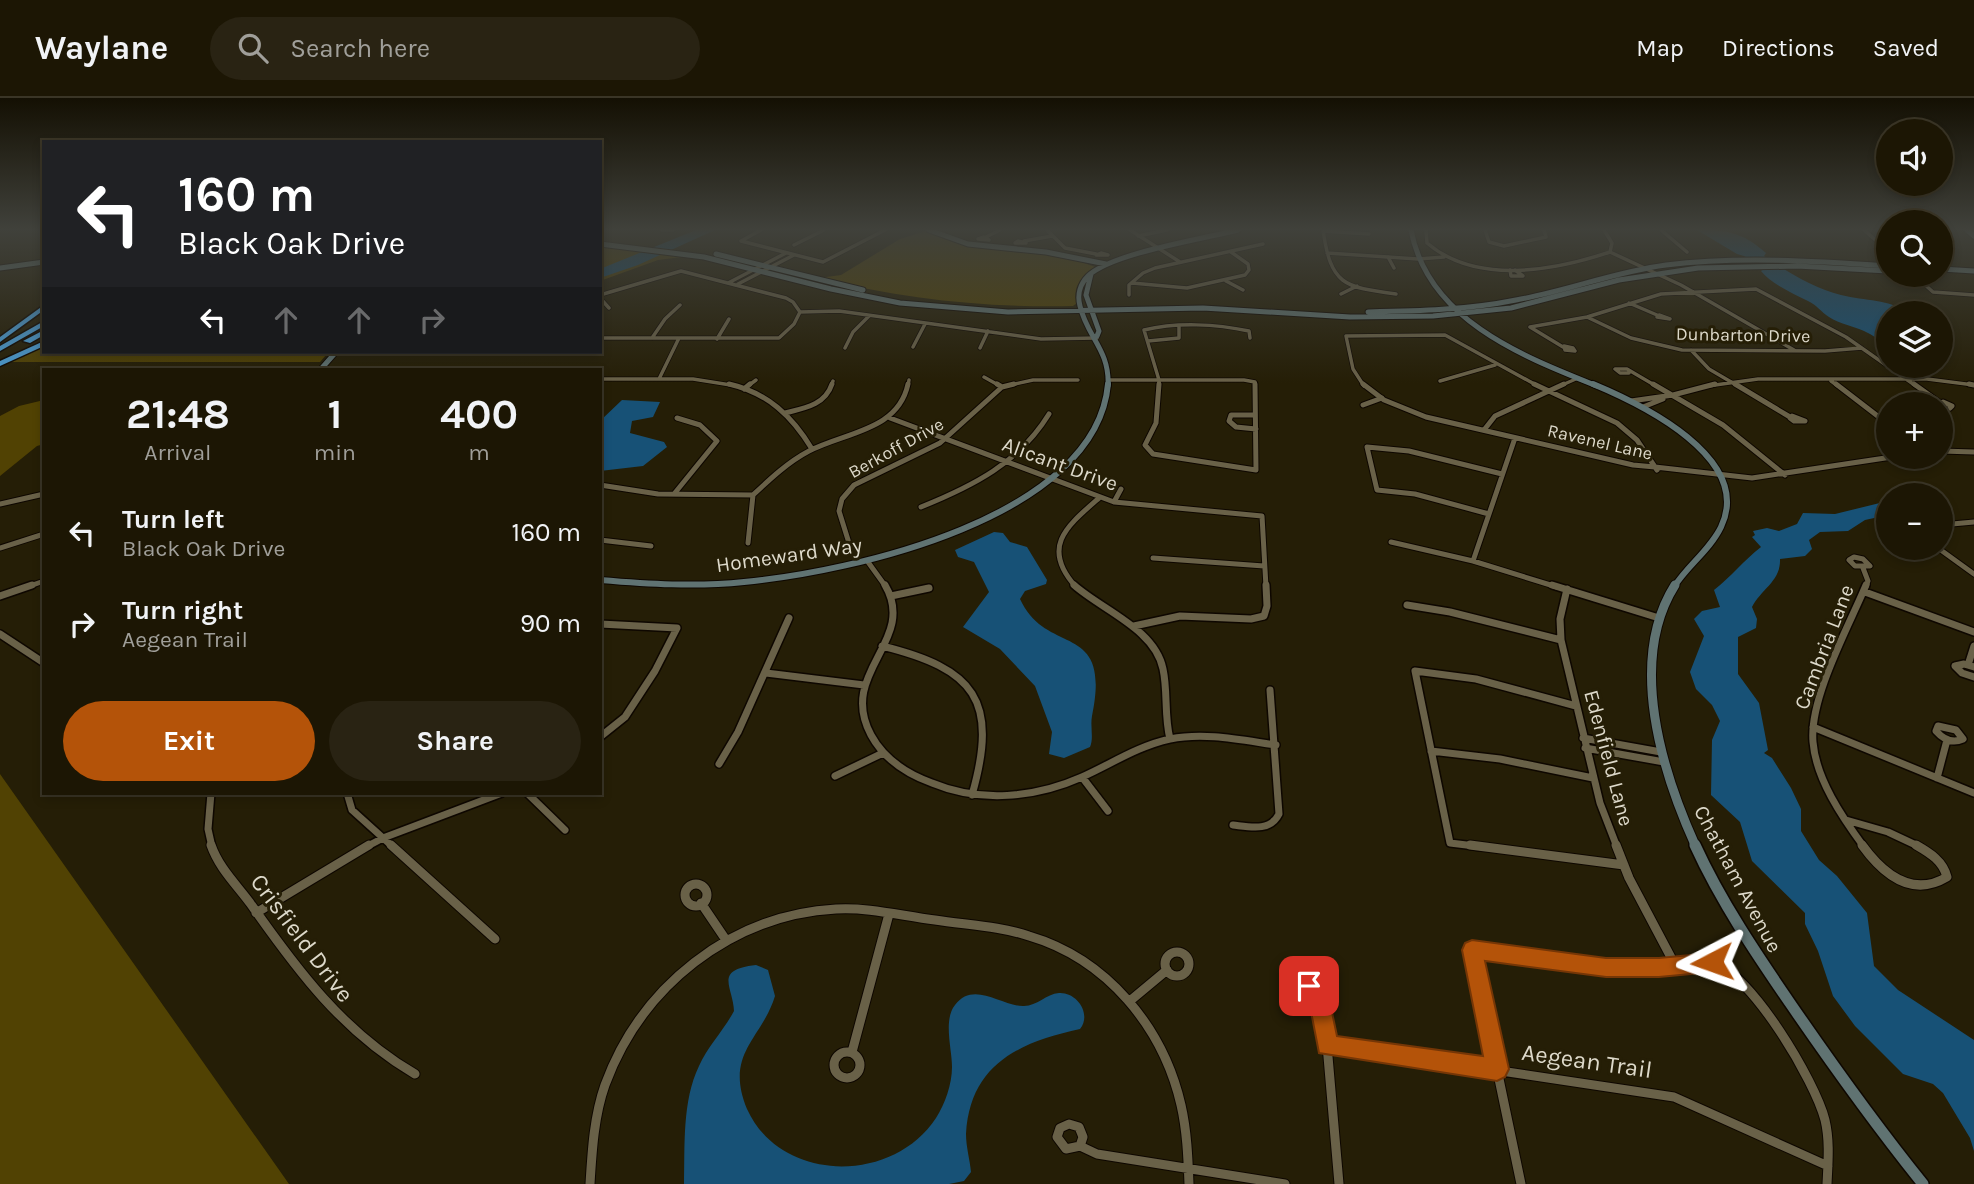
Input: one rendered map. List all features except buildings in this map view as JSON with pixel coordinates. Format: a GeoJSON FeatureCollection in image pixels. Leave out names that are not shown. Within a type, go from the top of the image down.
{"type":"FeatureCollection","features":[{"type":"Feature","properties":{"kind":"highway"},"geometry":{"type":"LineString","coordinates":[[0,340],[42,308]]}},
{"type":"Feature","properties":{"kind":"highway"},"geometry":{"type":"LineString","coordinates":[[2,353],[42,324]]}},
{"type":"Feature","properties":{"kind":"highway"},"geometry":{"type":"LineString","coordinates":[[2,353],[42,333]]}},
{"type":"Feature","properties":{"kind":"highway"},"geometry":{"type":"LineString","coordinates":[[0,364],[42,344]]}},
{"type":"Feature","properties":{"kind":"street"},"geometry":{"type":"LineString","coordinates":[[602,296],[651,281]]}},
{"type":"Feature","properties":{"kind":"street"},"geometry":{"type":"LineString","coordinates":[[724,281],[786,298],[800,312],[833,310],[1041,339],[1097,337]]}},
{"type":"Feature","properties":{"kind":"street"},"geometry":{"type":"LineString","coordinates":[[738,284],[743,281]]}},
{"type":"Feature","properties":{"kind":"street"},"geometry":{"type":"LineString","coordinates":[[809,281],[882,299],[953,306],[1081,309],[1173,306],[1360,312],[1454,309]]}},
{"type":"Feature","properties":{"kind":"street"},"geometry":{"type":"LineString","coordinates":[[822,281],[953,306]]}},
{"type":"Feature","properties":{"kind":"street"},"geometry":{"type":"LineString","coordinates":[[1081,309],[1077,296],[1079,286],[1084,281]]}},
{"type":"Feature","properties":{"kind":"street","name":"Homeward Way"},"geometry":{"type":"LineString","coordinates":[[1089,281],[1086,291],[1099,331],[1097,337]]}},
{"type":"Feature","properties":{"kind":"street"},"geometry":{"type":"LineString","coordinates":[[1129,295],[1128,288],[1135,281]]}},
{"type":"Feature","properties":{"kind":"street"},"geometry":{"type":"LineString","coordinates":[[1132,283],[1187,288],[1226,281],[1244,290]]}},
{"type":"Feature","properties":{"kind":"street"},"geometry":{"type":"LineString","coordinates":[[1348,281],[1357,286],[1396,294]]}},
{"type":"Feature","properties":{"kind":"street","name":"Chatham Avenue"},"geometry":{"type":"LineString","coordinates":[[1429,281],[1439,296],[1454,309],[1461,311]]}},
{"type":"Feature","properties":{"kind":"street","name":"Chatham Avenue"},"geometry":{"type":"LineString","coordinates":[[1430,281],[1499,342],[1643,407],[1688,439],[1719,477],[1727,504],[1724,524],[1710,545],[1684,571],[1659,618],[1652,678],[1654,715],[1661,752],[1694,841],[1744,932],[1851,1092],[1923,1184]]}},
{"type":"Feature","properties":{"kind":"street"},"geometry":{"type":"LineString","coordinates":[[1461,311],[1468,313],[1510,304],[1591,281]]}},
{"type":"Feature","properties":{"kind":"street"},"geometry":{"type":"LineString","coordinates":[[1258,309],[1361,317],[1461,311],[1541,302],[1617,281]]}},
{"type":"Feature","properties":{"kind":"street"},"geometry":{"type":"LineString","coordinates":[[1677,281],[1796,351]]}},
{"type":"Feature","properties":{"kind":"street"},"geometry":{"type":"LineString","coordinates":[[1341,294],[1357,286]]}},
{"type":"Feature","properties":{"kind":"street"},"geometry":{"type":"LineString","coordinates":[[1927,287],[1933,292],[1974,295]]}},
{"type":"Feature","properties":{"kind":"street"},"geometry":{"type":"LineString","coordinates":[[1933,287],[1940,293]]}},
{"type":"Feature","properties":{"kind":"street"},"geometry":{"type":"LineString","coordinates":[[1563,347],[1530,327],[1587,317],[1661,294],[1759,290],[1863,348],[1923,392]]}},
{"type":"Feature","properties":{"kind":"street"},"geometry":{"type":"LineString","coordinates":[[602,299],[609,308]]}},
{"type":"Feature","properties":{"kind":"street"},"geometry":{"type":"LineString","coordinates":[[1629,303],[1657,315]]}},
{"type":"Feature","properties":{"kind":"street"},"geometry":{"type":"LineString","coordinates":[[652,338],[665,319],[680,305]]}},
{"type":"Feature","properties":{"kind":"street","name":"Homeward Way"},"geometry":{"type":"LineString","coordinates":[[602,580],[670,585],[798,576],[868,562],[923,546],[1022,501],[1051,479],[1084,446],[1098,425],[1108,396],[1109,378],[1097,337],[1090,331],[1081,309]]}},
{"type":"Feature","properties":{"kind":"street"},"geometry":{"type":"LineString","coordinates":[[602,338],[775,339],[783,336],[800,312]]}},
{"type":"Feature","properties":{"kind":"street","name":"Chatham Avenue"},"geometry":{"type":"LineString","coordinates":[[1468,313],[1500,338],[1551,367]]}},
{"type":"Feature","properties":{"kind":"street"},"geometry":{"type":"LineString","coordinates":[[845,348],[857,327],[869,316]]}},
{"type":"Feature","properties":{"kind":"street","name":"Dunbarton Drive"},"geometry":{"type":"LineString","coordinates":[[1587,317],[1647,343],[1691,350],[1796,351],[1863,348]]}},
{"type":"Feature","properties":{"kind":"street"},"geometry":{"type":"LineString","coordinates":[[717,338],[729,319]]}},
{"type":"Feature","properties":{"kind":"street"},"geometry":{"type":"LineString","coordinates":[[913,347],[925,324]]}},
{"type":"Feature","properties":{"kind":"street"},"geometry":{"type":"LineString","coordinates":[[1109,378],[1159,379],[1255,382],[1256,470],[1153,454],[1145,445],[1156,423],[1159,379],[1146,338],[1146,329],[1179,326],[1245,329],[1250,333],[1250,338]]}},
{"type":"Feature","properties":{"kind":"street"},"geometry":{"type":"LineString","coordinates":[[1146,338],[1179,338],[1179,326]]}},
{"type":"Feature","properties":{"kind":"street"},"geometry":{"type":"LineString","coordinates":[[980,348],[988,331]]}},
{"type":"Feature","properties":{"kind":"street","name":"Ravenel Lane"},"geometry":{"type":"LineString","coordinates":[[1495,365],[1446,335],[1346,336],[1354,373],[1363,384],[1382,398],[1426,416],[1515,438],[1657,470],[1719,477],[1785,475],[1876,460]]}},
{"type":"Feature","properties":{"kind":"street"},"geometry":{"type":"LineString","coordinates":[[659,379],[679,338]]}},
{"type":"Feature","properties":{"kind":"street"},"geometry":{"type":"LineString","coordinates":[[1691,350],[1709,369],[1728,382],[1790,417]]}},
{"type":"Feature","properties":{"kind":"street"},"geometry":{"type":"LineString","coordinates":[[322,368],[334,354]]}},
{"type":"Feature","properties":{"kind":"street"},"geometry":{"type":"LineString","coordinates":[[1440,381],[1495,365],[1617,423],[1637,440],[1657,470]]}},
{"type":"Feature","properties":{"kind":"street"},"geometry":{"type":"LineString","coordinates":[[1629,373],[1723,425],[1785,475]]}},
{"type":"Feature","properties":{"kind":"street"},"geometry":{"type":"LineString","coordinates":[[984,377],[1002,387],[1033,380],[1078,380]]}},
{"type":"Feature","properties":{"kind":"street"},"geometry":{"type":"LineString","coordinates":[[1483,430],[1495,416],[1578,378]]}},
{"type":"Feature","properties":{"kind":"street"},"geometry":{"type":"LineString","coordinates":[[602,379],[707,381],[744,388],[785,412],[812,449]]}},
{"type":"Feature","properties":{"kind":"street"},"geometry":{"type":"LineString","coordinates":[[1829,379],[1876,415]]}},
{"type":"Feature","properties":{"kind":"street"},"geometry":{"type":"LineString","coordinates":[[1631,401],[1673,395],[1728,382],[1906,379],[1974,385]]}},
{"type":"Feature","properties":{"kind":"street"},"geometry":{"type":"LineString","coordinates":[[744,388],[756,380]]}},
{"type":"Feature","properties":{"kind":"street"},"geometry":{"type":"LineString","coordinates":[[602,485],[641,493],[753,495],[788,464],[812,449],[890,418],[904,404],[909,380]]}},
{"type":"Feature","properties":{"kind":"street"},"geometry":{"type":"LineString","coordinates":[[785,412],[821,401],[828,396],[833,381]]}},
{"type":"Feature","properties":{"kind":"street","name":"Berkoff Drive"},"geometry":{"type":"LineString","coordinates":[[849,543],[839,511],[847,492],[862,480],[946,439],[1002,387]]}},
{"type":"Feature","properties":{"kind":"street"},"geometry":{"type":"LineString","coordinates":[[1643,407],[1673,395]]}},
{"type":"Feature","properties":{"kind":"street"},"geometry":{"type":"LineString","coordinates":[[1363,405],[1382,398]]}},
{"type":"Feature","properties":{"kind":"street"},"geometry":{"type":"LineString","coordinates":[[1255,415],[1236,413],[1229,421],[1242,429],[1256,429]]}},
{"type":"Feature","properties":{"kind":"street"},"geometry":{"type":"LineString","coordinates":[[921,507],[974,484],[1008,463],[1038,436],[1049,414]]}},
{"type":"Feature","properties":{"kind":"street"},"geometry":{"type":"LineString","coordinates":[[674,494],[717,441],[710,430],[677,418]]}},
{"type":"Feature","properties":{"kind":"street","name":"Alicant Drive"},"geometry":{"type":"LineString","coordinates":[[890,418],[1114,502],[1142,507],[1229,511],[1262,516],[1264,566]]}},
{"type":"Feature","properties":{"kind":"street"},"geometry":{"type":"LineString","coordinates":[[1473,561],[1515,438]]}},
{"type":"Feature","properties":{"kind":"street"},"geometry":{"type":"LineString","coordinates":[[1489,514],[1415,494],[1377,490],[1367,447],[1417,453],[1502,474]]}},
{"type":"Feature","properties":{"kind":"street"},"geometry":{"type":"LineString","coordinates":[[1953,452],[1974,453]]}},
{"type":"Feature","properties":{"kind":"street"},"geometry":{"type":"LineString","coordinates":[[1114,502],[1122,488]]}},
{"type":"Feature","properties":{"kind":"street"},"geometry":{"type":"LineString","coordinates":[[0,504],[42,494]]}},
{"type":"Feature","properties":{"kind":"street"},"geometry":{"type":"LineString","coordinates":[[748,543],[753,495]]}},
{"type":"Feature","properties":{"kind":"street"},"geometry":{"type":"LineString","coordinates":[[1099,498],[1062,537],[1058,551],[1061,566],[1066,577],[1083,594],[1134,626],[1154,647],[1163,664],[1164,723],[1170,739]]}},
{"type":"Feature","properties":{"kind":"street"},"geometry":{"type":"LineString","coordinates":[[1953,524],[1974,522]]}},
{"type":"Feature","properties":{"kind":"street"},"geometry":{"type":"LineString","coordinates":[[0,548],[42,535]]}},
{"type":"Feature","properties":{"kind":"street"},"geometry":{"type":"LineString","coordinates":[[602,540],[651,546]]}},
{"type":"Feature","properties":{"kind":"street"},"geometry":{"type":"LineString","coordinates":[[1391,541],[1473,561],[1659,618]]}},
{"type":"Feature","properties":{"kind":"street"},"geometry":{"type":"LineString","coordinates":[[1134,626],[1180,616],[1259,619],[1267,612],[1264,566],[1153,558]]}},
{"type":"Feature","properties":{"kind":"street"},"geometry":{"type":"LineString","coordinates":[[1953,559],[1974,574]]}},
{"type":"Feature","properties":{"kind":"street"},"geometry":{"type":"LineString","coordinates":[[868,562],[891,596],[894,618],[864,685],[861,698],[864,721],[883,753],[917,778],[972,795],[1035,793],[1082,777],[1139,749],[1170,739],[1205,737],[1276,744]]}},
{"type":"Feature","properties":{"kind":"street","name":"Cambria Lane"},"geometry":{"type":"LineString","coordinates":[[1846,820],[1870,825],[1929,852],[1940,859],[1948,873],[1944,880],[1917,886],[1896,880],[1881,869],[1846,820],[1816,761],[1813,727],[1818,700],[1865,592],[1868,581],[1863,568]]}},
{"type":"Feature","properties":{"kind":"street"},"geometry":{"type":"LineString","coordinates":[[0,596],[42,582]]}},
{"type":"Feature","properties":{"kind":"street"},"geometry":{"type":"LineString","coordinates":[[891,596],[929,588]]}},
{"type":"Feature","properties":{"kind":"street","name":"Edenfield Lane"},"geometry":{"type":"LineString","coordinates":[[1567,589],[1560,619],[1561,640],[1600,803],[1624,865],[1675,965]]}},
{"type":"Feature","properties":{"kind":"street"},"geometry":{"type":"LineString","coordinates":[[1865,592],[1974,632]]}},
{"type":"Feature","properties":{"kind":"street"},"geometry":{"type":"LineString","coordinates":[[1407,605],[1471,617],[1561,640]]}},
{"type":"Feature","properties":{"kind":"street"},"geometry":{"type":"LineString","coordinates":[[719,764],[738,732],[789,618]]}},
{"type":"Feature","properties":{"kind":"street"},"geometry":{"type":"LineString","coordinates":[[602,624],[677,628],[655,671],[625,717],[602,735]]}},
{"type":"Feature","properties":{"kind":"street"},"geometry":{"type":"LineString","coordinates":[[0,634],[42,662]]}},
{"type":"Feature","properties":{"kind":"street"},"geometry":{"type":"LineString","coordinates":[[882,646],[936,663],[956,675],[977,700],[984,718],[986,738],[984,758],[972,795]]}},
{"type":"Feature","properties":{"kind":"street"},"geometry":{"type":"LineString","coordinates":[[1974,646],[1971,666],[1959,663],[1955,666],[1962,674],[1974,677]]}},
{"type":"Feature","properties":{"kind":"street"},"geometry":{"type":"LineString","coordinates":[[1576,706],[1476,680],[1415,671],[1451,844],[1624,865]]}},
{"type":"Feature","properties":{"kind":"street"},"geometry":{"type":"LineString","coordinates":[[766,673],[864,685]]}},
{"type":"Feature","properties":{"kind":"street"},"geometry":{"type":"LineString","coordinates":[[1233,825],[1264,827],[1277,821],[1279,814],[1270,690]]}},
{"type":"Feature","properties":{"kind":"street"},"geometry":{"type":"LineString","coordinates":[[1813,727],[1974,793]]}},
{"type":"Feature","properties":{"kind":"street"},"geometry":{"type":"LineString","coordinates":[[1583,738],[1661,752]]}},
{"type":"Feature","properties":{"kind":"street"},"geometry":{"type":"LineString","coordinates":[[1937,778],[1948,740]]}},
{"type":"Feature","properties":{"kind":"street"},"geometry":{"type":"LineString","coordinates":[[1585,748],[1664,762]]}},
{"type":"Feature","properties":{"kind":"street"},"geometry":{"type":"LineString","coordinates":[[1431,751],[1500,759],[1593,778]]}},
{"type":"Feature","properties":{"kind":"street"},"geometry":{"type":"LineString","coordinates":[[835,776],[883,753]]}},
{"type":"Feature","properties":{"kind":"street"},"geometry":{"type":"LineString","coordinates":[[1082,777],[1108,811]]}},
{"type":"Feature","properties":{"kind":"street","name":"Crisfield Drive"},"geometry":{"type":"LineString","coordinates":[[211,795],[208,820],[213,851],[257,913],[330,1009],[351,1031],[390,1061],[415,1074]]}},
{"type":"Feature","properties":{"kind":"street"},"geometry":{"type":"LineString","coordinates":[[347,795],[352,810],[495,939]]}},
{"type":"Feature","properties":{"kind":"street"},"geometry":{"type":"LineString","coordinates":[[257,913],[328,868],[383,838],[497,795]]}},
{"type":"Feature","properties":{"kind":"street"},"geometry":{"type":"LineString","coordinates":[[529,795],[565,830]]}},
{"type":"Feature","properties":{"kind":"street"},"geometry":{"type":"LineString","coordinates":[[702,903],[726,940]]}},
{"type":"Feature","properties":{"kind":"street"},"geometry":{"type":"LineString","coordinates":[[590,1184],[598,1109],[613,1063],[639,1018],[674,977],[694,960],[726,940],[759,924],[796,913],[837,909],[995,929],[1040,939],[1090,966],[1131,1000],[1162,1045],[1177,1082],[1186,1123],[1189,1184]]}},
{"type":"Feature","properties":{"kind":"street"},"geometry":{"type":"LineString","coordinates":[[852,1052],[889,914]]}},
{"type":"Feature","properties":{"kind":"street"},"geometry":{"type":"LineString","coordinates":[[1521,1184],[1472,950],[1606,967],[1712,962],[1732,973],[1744,985],[1807,1076],[1825,1120],[1827,1184]]}},
{"type":"Feature","properties":{"kind":"street"},"geometry":{"type":"LineString","coordinates":[[1131,1000],[1167,970]]}},
{"type":"Feature","properties":{"kind":"street"},"geometry":{"type":"LineString","coordinates":[[1318,991],[1327,1045],[1339,1184]]}},
{"type":"Feature","properties":{"kind":"street","name":"Aegean Trail"},"geometry":{"type":"LineString","coordinates":[[1327,1045],[1674,1097],[1828,1166]]}},
{"type":"Feature","properties":{"kind":"street"},"geometry":{"type":"LineString","coordinates":[[1080,1146],[1097,1154],[1285,1184]]}},
{"type":"Feature","properties":{"kind":"shaded area"},"geometry":{"type":"Polygon","coordinates":[[[831,281],[1080,281],[1076,292],[1077,303],[1073,306],[945,301],[831,281]]]}},
{"type":"Feature","properties":{"kind":"shaded area"},"geometry":{"type":"Polygon","coordinates":[[[42,347],[42,354],[327,354],[320,362],[10,362],[42,347]]]}},
{"type":"Feature","properties":{"kind":"shaded area"},"geometry":{"type":"Polygon","coordinates":[[[42,400],[42,445],[0,476],[0,416],[19,406],[42,400]]]}},
{"type":"Feature","properties":{"kind":"shaded area"},"geometry":{"type":"Polygon","coordinates":[[[0,774],[289,1184],[0,1184],[0,774]]]}},
{"type":"Feature","properties":{"kind":"water"},"geometry":{"type":"Polygon","coordinates":[[[1771,281],[1805,281],[1841,295],[1877,301],[1876,338],[1829,317],[1811,303],[1771,281]]]}},
{"type":"Feature","properties":{"kind":"water"},"geometry":{"type":"Polygon","coordinates":[[[622,400],[660,402],[653,417],[632,421],[630,433],[664,442],[667,447],[643,466],[602,471],[602,419],[622,400]]]}},
{"type":"Feature","properties":{"kind":"water"},"geometry":{"type":"Polygon","coordinates":[[[1876,504],[1876,518],[1865,520],[1848,531],[1820,532],[1809,540],[1812,549],[1805,556],[1780,559],[1774,579],[1752,607],[1757,619],[1756,628],[1738,637],[1738,674],[1759,703],[1768,750],[1764,753],[1772,758],[1801,809],[1801,831],[1819,860],[1837,876],[1867,913],[1874,966],[1898,990],[1974,1040],[1974,1151],[1970,1138],[1943,1093],[1933,1084],[1903,1074],[1855,1026],[1833,996],[1818,951],[1805,924],[1805,913],[1752,861],[1740,822],[1711,795],[1712,740],[1720,721],[1712,705],[1696,689],[1690,672],[1704,636],[1694,619],[1702,611],[1720,607],[1714,590],[1761,547],[1752,537],[1755,535],[1753,531],[1767,528],[1779,531],[1797,524],[1803,513],[1835,514],[1876,504]]]}},
{"type":"Feature","properties":{"kind":"water"},"geometry":{"type":"Polygon","coordinates":[[[994,532],[1003,533],[1010,542],[1027,547],[1047,580],[1046,584],[1025,591],[1020,599],[1032,617],[1045,629],[1074,643],[1085,652],[1093,665],[1096,686],[1091,744],[1090,747],[1064,758],[1049,754],[1052,732],[1035,686],[1000,649],[963,627],[989,592],[974,562],[958,557],[955,550],[994,532]]]}},
{"type":"Feature","properties":{"kind":"water"},"geometry":{"type":"Polygon","coordinates":[[[756,965],[768,970],[775,996],[742,1060],[741,1090],[747,1109],[763,1134],[785,1151],[810,1162],[838,1166],[866,1164],[893,1155],[917,1140],[936,1118],[947,1094],[952,1067],[949,1018],[955,1005],[963,998],[971,995],[988,996],[1024,1006],[1054,994],[1066,994],[1081,1005],[1083,1023],[1080,1029],[1058,1034],[1019,1049],[988,1073],[977,1090],[970,1110],[966,1134],[971,1172],[964,1181],[949,1184],[684,1184],[687,1109],[694,1080],[711,1045],[734,1011],[728,981],[730,975],[743,967],[756,965]]]}},
{"type":"Feature","properties":{"kind":"route"},"geometry":{"type":"LineString","coordinates":[[1309,986],[1318,991],[1327,1045],[1497,1069],[1472,950],[1606,967],[1659,967],[1712,962]]}}]}
